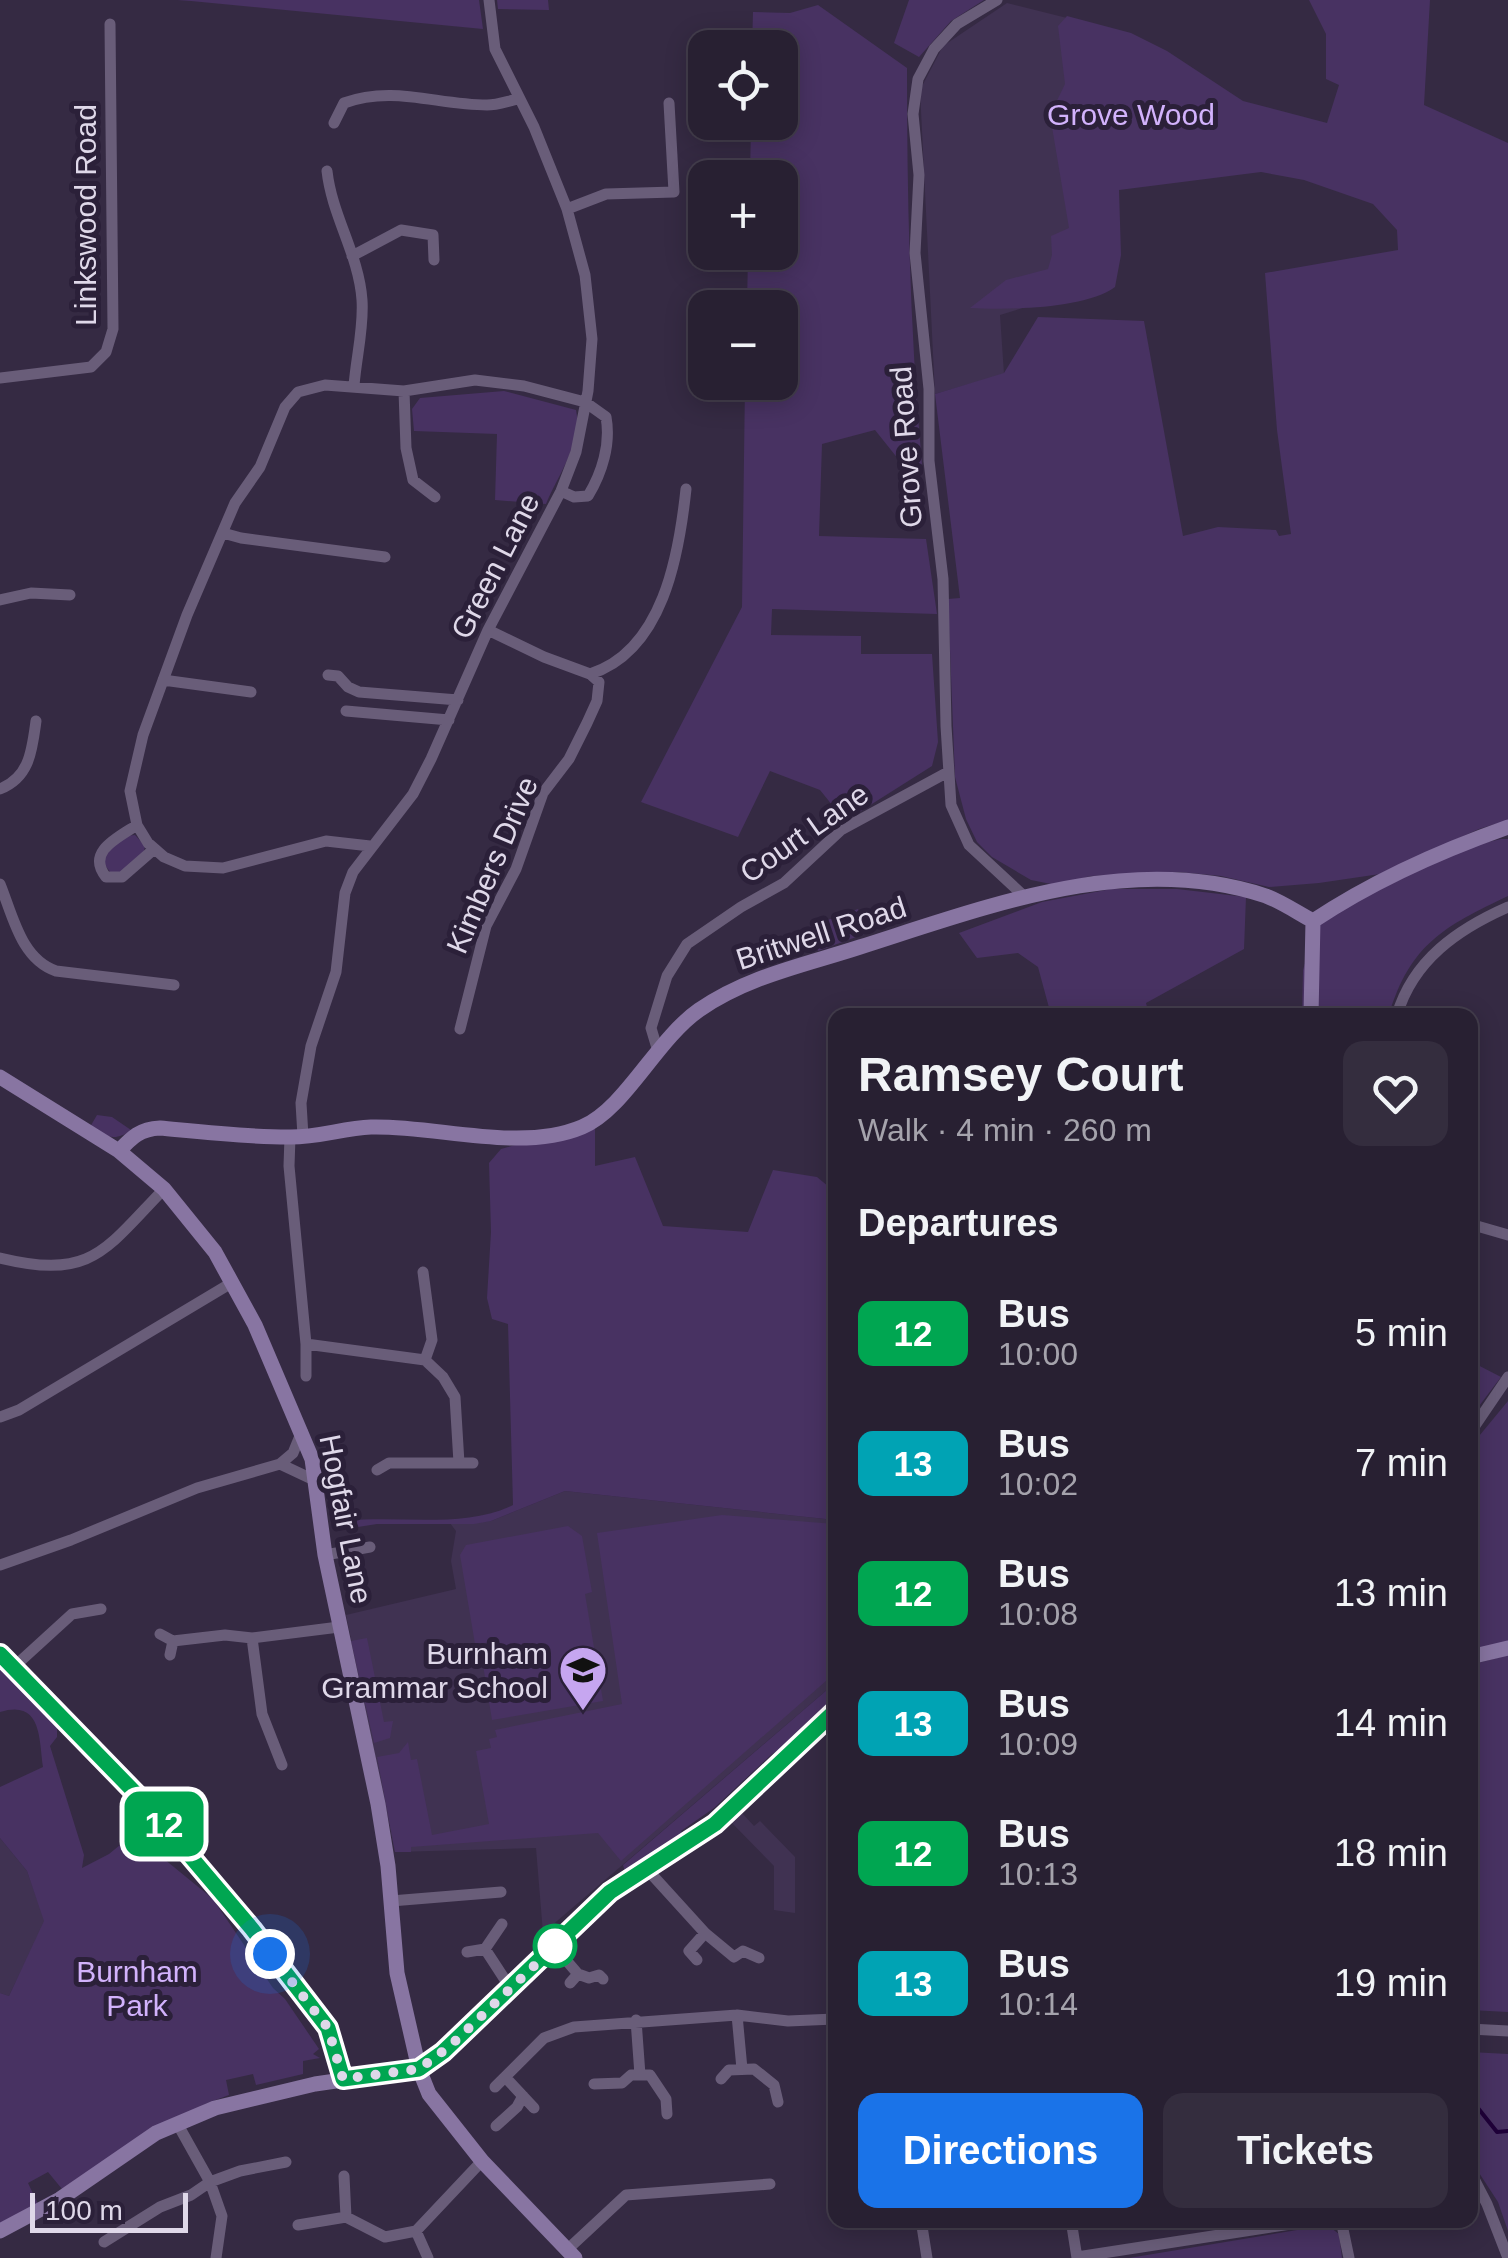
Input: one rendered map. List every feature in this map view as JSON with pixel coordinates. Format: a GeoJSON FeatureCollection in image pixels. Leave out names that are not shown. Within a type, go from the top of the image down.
{"type":"FeatureCollection","features":[{"type":"Feature","properties":{"kind":"street","name":"Green Lane"},"geometry":{"type":"LineString","coordinates":[[306,1376],[289,1166],[311,1046],[336,972],[346,893],[353,872],[370,846],[413,794],[488,630],[561,491],[576,452],[586,402],[592,339],[585,275],[568,209],[495,49],[490,0]]}},
{"type":"Feature","properties":{"kind":"street","name":"Grove Road"},"geometry":{"type":"LineString","coordinates":[[997,0],[957,24],[934,49],[918,79],[913,114],[919,175],[915,253],[929,389],[929,461],[943,579],[952,804],[969,845],[1026,898]]}},
{"type":"Feature","properties":{"kind":"street","name":"Linkswood Road"},"geometry":{"type":"LineString","coordinates":[[0,378],[92,367],[106,352],[113,329],[110,24]]}},
{"type":"Feature","properties":{"kind":"street"},"geometry":{"type":"LineString","coordinates":[[334,124],[344,102],[366,94],[397,93],[489,106],[518,99]]}},
{"type":"Feature","properties":{"kind":"street"},"geometry":{"type":"LineString","coordinates":[[568,209],[606,194],[674,192],[668,104]]}},
{"type":"Feature","properties":{"kind":"street"},"geometry":{"type":"LineString","coordinates":[[327,172],[330,200],[352,256],[362,299],[354,386]]}},
{"type":"Feature","properties":{"kind":"street"},"geometry":{"type":"LineString","coordinates":[[352,256],[401,230],[433,235],[434,260]]}},
{"type":"Feature","properties":{"kind":"street"},"geometry":{"type":"LineString","coordinates":[[370,846],[326,842],[223,868],[185,866],[154,850],[136,825],[130,791],[142,734],[235,503],[260,467],[284,407],[298,392],[325,385],[404,391],[474,380],[524,386],[586,402],[606,417],[606,453],[588,496],[574,497],[561,491]]}},
{"type":"Feature","properties":{"kind":"street"},"geometry":{"type":"LineString","coordinates":[[404,391],[406,448],[413,480],[435,497]]}},
{"type":"Feature","properties":{"kind":"street"},"geometry":{"type":"LineString","coordinates":[[488,630],[590,674],[626,657],[659,606],[680,538],[686,489]]}},
{"type":"Feature","properties":{"kind":"street"},"geometry":{"type":"LineString","coordinates":[[223,532],[241,538],[385,557]]}},
{"type":"Feature","properties":{"kind":"street"},"geometry":{"type":"LineString","coordinates":[[0,600],[32,593],[70,596]]}},
{"type":"Feature","properties":{"kind":"street","name":"Kimbers Drive"},"geometry":{"type":"LineString","coordinates":[[460,1029],[486,926],[516,869],[543,793],[569,759],[597,702],[600,682],[590,674]]}},
{"type":"Feature","properties":{"kind":"street"},"geometry":{"type":"LineString","coordinates":[[328,675],[338,676],[359,692],[458,700]]}},
{"type":"Feature","properties":{"kind":"street"},"geometry":{"type":"LineString","coordinates":[[163,680],[251,692]]}},
{"type":"Feature","properties":{"kind":"street"},"geometry":{"type":"LineString","coordinates":[[346,711],[449,720]]}},
{"type":"Feature","properties":{"kind":"street"},"geometry":{"type":"LineString","coordinates":[[0,790],[12,784],[31,761],[36,721]]}},
{"type":"Feature","properties":{"kind":"street","name":"Court Lane"},"geometry":{"type":"LineString","coordinates":[[657,1048],[651,1028],[667,976],[687,944],[741,906],[784,883],[841,830],[948,772]]}},
{"type":"Feature","properties":{"kind":"street"},"geometry":{"type":"LineString","coordinates":[[136,825],[104,849],[98,856],[98,867],[106,876],[122,876],[154,850]]}},
{"type":"Feature","properties":{"kind":"street"},"geometry":{"type":"LineString","coordinates":[[1311,1008],[1313,921],[1351,896],[1460,844],[1508,827]]}},
{"type":"Feature","properties":{"kind":"street","name":"Britwell Road"},"geometry":{"type":"LineString","coordinates":[[119,1151],[145,1129],[160,1128],[297,1137],[372,1127],[498,1136],[559,1133],[584,1126],[602,1113],[657,1048],[696,1012],[742,985],[1026,898],[1088,884],[1124,880],[1197,881],[1270,898],[1313,921]]}},
{"type":"Feature","properties":{"kind":"street"},"geometry":{"type":"LineString","coordinates":[[0,884],[29,953],[42,966],[174,985]]}},
{"type":"Feature","properties":{"kind":"street"},"geometry":{"type":"LineString","coordinates":[[1399,1008],[1421,968],[1442,945],[1478,920],[1508,907]]}},
{"type":"Feature","properties":{"kind":"street"},"geometry":{"type":"LineString","coordinates":[[0,1076],[119,1151]]}},
{"type":"Feature","properties":{"kind":"street","name":"Hogfair Lane"},"geometry":{"type":"LineString","coordinates":[[119,1151],[164,1189],[215,1252],[234,1282],[309,1450],[339,1627],[378,1804],[397,1973],[419,2069],[430,2094],[482,2161],[572,2254]]}},
{"type":"Feature","properties":{"kind":"street"},"geometry":{"type":"LineString","coordinates":[[0,1258],[60,1267],[82,1263],[100,1252],[164,1189]]}},
{"type":"Feature","properties":{"kind":"street"},"geometry":{"type":"LineString","coordinates":[[1478,1226],[1508,1234]]}},
{"type":"Feature","properties":{"kind":"street"},"geometry":{"type":"LineString","coordinates":[[423,1272],[432,1340],[425,1360]]}},
{"type":"Feature","properties":{"kind":"street"},"geometry":{"type":"LineString","coordinates":[[0,1417],[20,1410],[234,1282]]}},
{"type":"Feature","properties":{"kind":"street"},"geometry":{"type":"LineString","coordinates":[[306,1344],[425,1360],[444,1377],[455,1397],[459,1463]]}},
{"type":"Feature","properties":{"kind":"street"},"geometry":{"type":"LineString","coordinates":[[1478,1421],[1508,1377]]}},
{"type":"Feature","properties":{"kind":"street"},"geometry":{"type":"LineString","coordinates":[[0,1565],[197,1488],[280,1464],[293,1452],[302,1431]]}},
{"type":"Feature","properties":{"kind":"street"},"geometry":{"type":"LineString","coordinates":[[378,1470],[390,1463],[473,1463]]}},
{"type":"Feature","properties":{"kind":"street"},"geometry":{"type":"LineString","coordinates":[[280,1464],[314,1480]]}},
{"type":"Feature","properties":{"kind":"street"},"geometry":{"type":"LineString","coordinates":[[325,1555],[370,1547]]}},
{"type":"Feature","properties":{"kind":"street"},"geometry":{"type":"LineString","coordinates":[[15,1666],[72,1614],[101,1609]]}},
{"type":"Feature","properties":{"kind":"street"},"geometry":{"type":"LineString","coordinates":[[160,1634],[173,1641],[224,1635],[252,1638],[339,1627]]}},
{"type":"Feature","properties":{"kind":"street"},"geometry":{"type":"LineString","coordinates":[[252,1638],[262,1714],[282,1765]]}},
{"type":"Feature","properties":{"kind":"street"},"geometry":{"type":"LineString","coordinates":[[170,1655],[173,1641]]}},
{"type":"Feature","properties":{"kind":"street"},"geometry":{"type":"LineString","coordinates":[[1478,1655],[1508,1648]]}},
{"type":"Feature","properties":{"kind":"street"},"geometry":{"type":"LineString","coordinates":[[0,1654],[146,1804],[252,1929],[328,2028],[343,2079]]}},
{"type":"Feature","properties":{"kind":"street"},"geometry":{"type":"LineString","coordinates":[[0,2231],[60,2199],[110,2162],[177,2123],[276,2092],[419,2069],[511,1989],[610,1892],[715,1824],[828,1718]]}},
{"type":"Feature","properties":{"kind":"street"},"geometry":{"type":"LineString","coordinates":[[645,1868],[705,1934],[734,1958],[743,1951],[759,1958]]}},
{"type":"Feature","properties":{"kind":"street"},"geometry":{"type":"LineString","coordinates":[[390,1901],[501,1892]]}},
{"type":"Feature","properties":{"kind":"street"},"geometry":{"type":"LineString","coordinates":[[467,1952],[485,1949],[502,1924]]}},
{"type":"Feature","properties":{"kind":"street"},"geometry":{"type":"LineString","coordinates":[[689,1956],[705,1934]]}},
{"type":"Feature","properties":{"kind":"street"},"geometry":{"type":"LineString","coordinates":[[554,1946],[574,1979],[599,1975],[602,1979]]}},
{"type":"Feature","properties":{"kind":"street"},"geometry":{"type":"LineString","coordinates":[[485,1949],[511,1989]]}},
{"type":"Feature","properties":{"kind":"street"},"geometry":{"type":"LineString","coordinates":[[495,2087],[544,2038],[574,2026],[738,2015],[788,2021],[828,2020]]}},
{"type":"Feature","properties":{"kind":"street"},"geometry":{"type":"LineString","coordinates":[[738,2015],[742,2070]]}},
{"type":"Feature","properties":{"kind":"street"},"geometry":{"type":"LineString","coordinates":[[636,2020],[640,2075]]}},
{"type":"Feature","properties":{"kind":"street"},"geometry":{"type":"LineString","coordinates":[[1478,2029],[1508,2031]]}},
{"type":"Feature","properties":{"kind":"street"},"geometry":{"type":"LineString","coordinates":[[720,2080],[730,2070],[754,2069],[774,2086],[778,2102]]}},
{"type":"Feature","properties":{"kind":"street"},"geometry":{"type":"LineString","coordinates":[[594,2084],[622,2083],[630,2075],[650,2075],[666,2099],[667,2114]]}},
{"type":"Feature","properties":{"kind":"street"},"geometry":{"type":"LineString","coordinates":[[506,2078],[534,2108]]}},
{"type":"Feature","properties":{"kind":"street"},"geometry":{"type":"LineString","coordinates":[[496,2126],[523,2096]]}},
{"type":"Feature","properties":{"kind":"street"},"geometry":{"type":"LineString","coordinates":[[177,2123],[210,2182],[222,2216],[216,2258]]}},
{"type":"Feature","properties":{"kind":"street"},"geometry":{"type":"LineString","coordinates":[[298,2225],[346,2217],[385,2237],[416,2230],[482,2161]]}},
{"type":"Feature","properties":{"kind":"street"},"geometry":{"type":"LineString","coordinates":[[104,2242],[210,2182],[240,2170],[286,2162]]}},
{"type":"Feature","properties":{"kind":"street"},"geometry":{"type":"LineString","coordinates":[[344,2176],[346,2217]]}},
{"type":"Feature","properties":{"kind":"street"},"geometry":{"type":"LineString","coordinates":[[572,2254],[626,2195],[770,2184]]}},
{"type":"Feature","properties":{"kind":"street"},"geometry":{"type":"LineString","coordinates":[[1478,2189],[1508,2258]]}},
{"type":"Feature","properties":{"kind":"street"},"geometry":{"type":"LineString","coordinates":[[922,2228],[928,2258]]}},
{"type":"Feature","properties":{"kind":"street"},"geometry":{"type":"LineString","coordinates":[[1072,2228],[1077,2258],[1266,2228]]}},
{"type":"Feature","properties":{"kind":"street"},"geometry":{"type":"LineString","coordinates":[[1343,2228],[1349,2258]]}},
{"type":"Feature","properties":{"kind":"street"},"geometry":{"type":"LineString","coordinates":[[416,2230],[428,2258]]}},
{"type":"Feature","properties":{"kind":"shaded area"},"geometry":{"type":"Polygon","coordinates":[[[1007,3],[1107,28],[1103,283],[1000,315],[1004,374],[935,394],[920,90],[943,46],[1007,3]]]}},
{"type":"Feature","properties":{"kind":"shaded area","name":"Burnham Grammar School"},"geometry":{"type":"Polygon","coordinates":[[[565,1491],[828,1519],[828,1689],[543,1933],[536,1848],[395,1852],[346,1615],[456,1589],[451,1561],[456,1531],[450,1523],[491,1521],[565,1491]]]}},
{"type":"Feature","properties":{"kind":"shaded area"},"geometry":{"type":"Polygon","coordinates":[[[742,1813],[754,1826],[760,1821],[795,1857],[795,1913],[774,1910],[774,1866],[731,1822],[742,1813]]]}},
{"type":"Feature","properties":{"kind":"shaded area"},"geometry":{"type":"Polygon","coordinates":[[[0,1838],[27,1871],[45,1921],[9,1996],[0,1993],[0,1838]]]}},
{"type":"Feature","properties":{"kind":"green space"},"geometry":{"type":"Polygon","coordinates":[[[177,0],[479,0],[483,29],[191,1],[177,0]]]}},
{"type":"Feature","properties":{"kind":"green space"},"geometry":{"type":"Polygon","coordinates":[[[497,0],[548,0],[549,10],[498,9],[497,0]]]}},
{"type":"Feature","properties":{"kind":"green space"},"geometry":{"type":"Polygon","coordinates":[[[909,0],[984,0],[951,21],[919,57],[894,43],[909,0]]]}},
{"type":"Feature","properties":{"kind":"green space","name":"Grove Wood"},"geometry":{"type":"Polygon","coordinates":[[[1309,0],[1430,0],[1424,105],[1508,143],[1508,820],[1380,874],[1319,883],[1269,887],[1179,872],[1091,876],[1056,885],[1031,880],[992,857],[977,842],[966,819],[955,777],[948,599],[960,598],[935,394],[1004,373],[1038,317],[1144,321],[1183,536],[1218,527],[1276,530],[1279,536],[1291,534],[1277,430],[1265,273],[1398,250],[1397,230],[1373,204],[1304,180],[1261,172],[1119,190],[1121,255],[1115,287],[1066,304],[970,308],[1006,280],[1048,269],[1051,236],[1069,228],[1050,115],[1065,84],[1058,26],[1067,16],[1131,33],[1167,51],[1243,101],[1327,123],[1339,85],[1326,79],[1326,34],[1309,0]]]}},
{"type":"Feature","properties":{"kind":"green space"},"geometry":{"type":"Polygon","coordinates":[[[818,5],[907,68],[910,266],[922,465],[903,465],[875,430],[822,444],[819,536],[926,539],[937,614],[772,609],[771,635],[861,636],[861,654],[932,654],[938,742],[932,766],[845,821],[820,790],[770,771],[738,837],[641,802],[742,607],[745,400],[798,400],[798,290],[747,290],[748,270],[798,270],[798,160],[750,160],[751,140],[798,140],[798,30],[752,30],[753,12],[790,13],[818,5]]]}},
{"type":"Feature","properties":{"kind":"green space"},"geometry":{"type":"Polygon","coordinates":[[[504,391],[576,410],[573,446],[546,504],[495,500],[497,434],[414,431],[412,409],[420,398],[504,391]]]}},
{"type":"Feature","properties":{"kind":"green space"},"geometry":{"type":"Polygon","coordinates":[[[135,835],[145,846],[143,856],[121,873],[111,873],[104,864],[105,854],[126,836],[135,835]]]}},
{"type":"Feature","properties":{"kind":"green space"},"geometry":{"type":"Polygon","coordinates":[[[1508,839],[1508,896],[1466,917],[1433,940],[1408,971],[1392,1008],[1302,1008],[1303,970],[1316,926],[1428,864],[1508,839]]]}},
{"type":"Feature","properties":{"kind":"green space"},"geometry":{"type":"Polygon","coordinates":[[[1111,889],[1177,889],[1246,897],[1244,949],[1146,1003],[1147,1008],[1049,1008],[1038,967],[1018,953],[977,958],[959,933],[1042,902],[1111,889]]]}},
{"type":"Feature","properties":{"kind":"green space"},"geometry":{"type":"Polygon","coordinates":[[[858,909],[867,933],[818,951],[808,927],[858,909]]]}},
{"type":"Feature","properties":{"kind":"green space"},"geometry":{"type":"Polygon","coordinates":[[[97,1115],[112,1117],[131,1130],[110,1137],[90,1127],[97,1115]]]}},
{"type":"Feature","properties":{"kind":"green space"},"geometry":{"type":"Polygon","coordinates":[[[595,1123],[595,1166],[635,1157],[663,1226],[748,1232],[773,1170],[817,1177],[828,1186],[828,1519],[565,1491],[474,1524],[377,1524],[345,1529],[345,1521],[473,1517],[513,1505],[508,1324],[492,1319],[487,1298],[491,1232],[489,1163],[501,1149],[595,1123]]]}},
{"type":"Feature","properties":{"kind":"green space"},"geometry":{"type":"Polygon","coordinates":[[[1478,1365],[1501,1377],[1478,1407],[1478,1365]]]}},
{"type":"Feature","properties":{"kind":"green space"},"geometry":{"type":"Polygon","coordinates":[[[1508,1401],[1508,1645],[1478,1651],[1478,1437],[1508,1401]]]}},
{"type":"Feature","properties":{"kind":"green space"},"geometry":{"type":"Polygon","coordinates":[[[722,1515],[828,1523],[828,1679],[621,1861],[598,1833],[411,1847],[411,1852],[395,1852],[377,1757],[399,1753],[408,1742],[411,1760],[417,1759],[432,1835],[489,1824],[476,1751],[491,1748],[489,1739],[497,1737],[495,1730],[622,1704],[597,1533],[722,1515]]]}},
{"type":"Feature","properties":{"kind":"green space"},"geometry":{"type":"Polygon","coordinates":[[[568,1526],[582,1536],[592,1592],[585,1594],[603,1701],[492,1720],[483,1665],[497,1662],[494,1642],[475,1644],[460,1555],[466,1545],[568,1526]]]}},
{"type":"Feature","properties":{"kind":"green space"},"geometry":{"type":"Polygon","coordinates":[[[367,1638],[384,1722],[393,1721],[390,1738],[374,1743],[351,1641],[367,1638]]]}},
{"type":"Feature","properties":{"kind":"green space"},"geometry":{"type":"Polygon","coordinates":[[[1508,1655],[1508,2012],[1478,2010],[1478,1663],[1508,1655]]]}},
{"type":"Feature","properties":{"kind":"green space","name":"Burnham Park"},"geometry":{"type":"Polygon","coordinates":[[[0,1663],[57,1720],[57,1737],[50,1746],[84,1855],[82,1868],[109,1854],[136,1832],[213,1899],[319,2049],[313,2054],[320,2058],[303,2061],[303,2074],[256,2085],[253,2074],[226,2080],[229,2095],[205,2104],[62,2189],[48,2172],[28,2183],[39,2206],[0,2227],[0,1993],[9,1996],[44,1921],[27,1871],[0,1838],[0,1787],[43,1767],[39,1734],[31,1716],[14,1709],[0,1712],[0,1663]]]}},
{"type":"Feature","properties":{"kind":"green space"},"geometry":{"type":"Polygon","coordinates":[[[828,1689],[828,1713],[681,1831],[685,1841],[626,1875],[623,1865],[828,1689]]]}},
{"type":"Feature","properties":{"kind":"green space"},"geometry":{"type":"Polygon","coordinates":[[[1478,2052],[1508,2054],[1508,2231],[1498,2202],[1478,2171],[1478,2052]]]}},
{"type":"Feature","properties":{"kind":"green space"},"geometry":{"type":"Polygon","coordinates":[[[1309,2228],[1331,2228],[1339,2234],[1342,2258],[1129,2258],[1309,2228]]]}},
{"type":"Feature","properties":{"kind":"waterway"},"geometry":{"type":"LineString","coordinates":[[1478,2108],[1497,2132],[1508,2131]]}},
{"type":"Feature","properties":{"kind":"bus line","name":"12"},"geometry":{"type":"LineString","coordinates":[[0,1654],[92,1745],[252,1929],[328,2028],[343,2079],[419,2069],[443,2052],[610,1892],[715,1824],[828,1718]]}},
{"type":"Feature","properties":{"kind":"place","name":"Burnham Grammar School"},"geometry":{"type":"Point","coordinates":[583,1712]}},
{"type":"Feature","properties":{"kind":"route"},"geometry":{"type":"LineString","coordinates":[[270,1954],[328,2028],[343,2079],[419,2069],[450,2046],[555,1946]]}}]}
